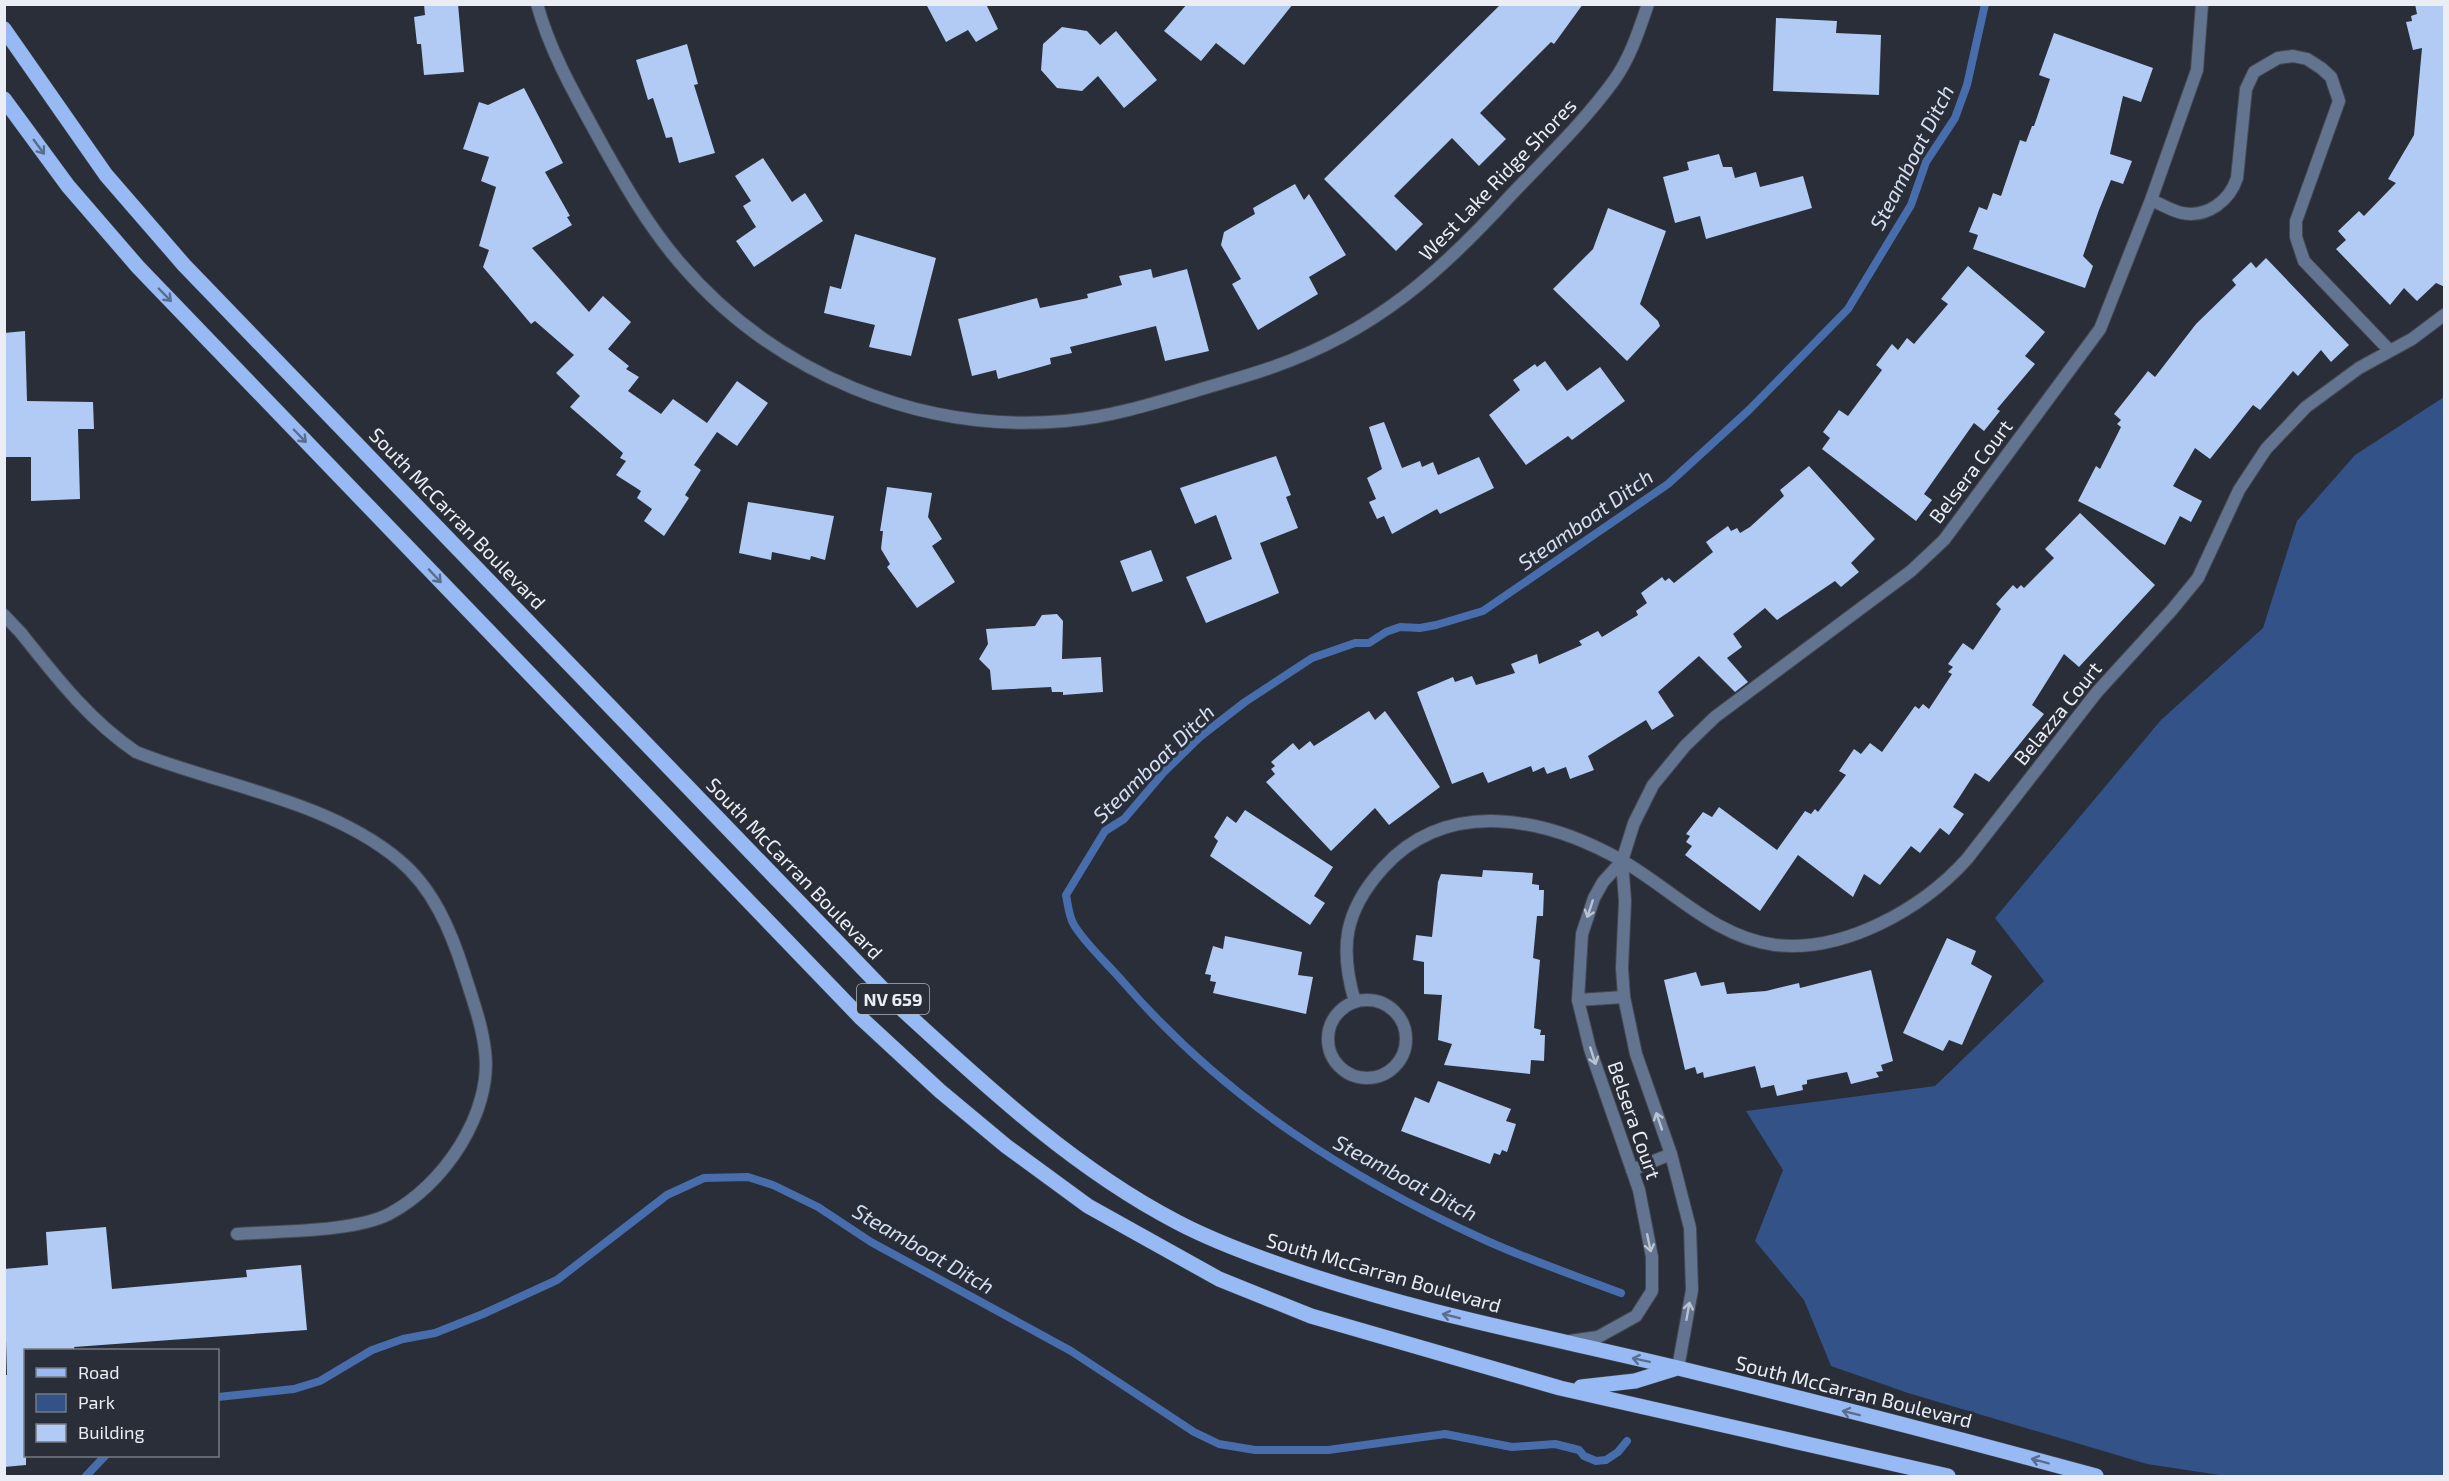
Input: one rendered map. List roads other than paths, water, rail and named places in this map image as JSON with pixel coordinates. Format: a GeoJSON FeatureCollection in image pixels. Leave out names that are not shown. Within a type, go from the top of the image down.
{"type":"FeatureCollection","features":[{"type":"Feature","properties":{"kind":"main road","name":"South McCarran Boulevard"},"geometry":{"type":"LineString","coordinates":[[4,29],[106,175],[184,265],[904,1011],[999,1096],[1104,1177],[1177,1222],[1255,1256],[1335,1284],[1558,1342],[1678,1368],[2096,1476]]}},
{"type":"Feature","properties":{"kind":"main road","name":"NV 659"},"geometry":{"type":"LineString","coordinates":[[4,99],[68,186],[138,267],[861,1018],[940,1091],[989,1132],[1088,1206],[1219,1279],[1311,1316],[1560,1388],[1948,1476]]}},
{"type":"Feature","properties":{"kind":"main road"},"geometry":{"type":"LineString","coordinates":[[1560,1388],[1613,1385],[1678,1368]]}},
{"type":"Feature","properties":{"kind":"street","name":"West Lake Ridge Shores"},"geometry":{"type":"LineString","coordinates":[[537,4],[543,28],[561,68],[628,192],[681,264],[716,301],[759,336],[808,368],[858,391],[910,408],[939,414],[1015,423],[1065,421],[1134,409],[1273,367],[1326,345],[1377,317],[1415,290],[1460,252],[1589,111],[1621,69],[1635,44],[1648,4]]}},
{"type":"Feature","properties":{"kind":"street","name":"Belsera Court"},"geometry":{"type":"LineString","coordinates":[[1678,1368],[1692,1290],[1693,1248],[1684,1199],[1671,1154],[1636,1054],[1624,997],[1622,968],[1625,901],[1622,861],[1634,823],[1653,785],[1684,746],[1714,717],[1911,571],[1944,540],[2100,329],[2151,200],[2197,70],[2202,4]]}},
{"type":"Feature","properties":{"kind":"street"},"geometry":{"type":"LineString","coordinates":[[2151,200],[2182,213],[2199,213],[2214,208],[2233,191],[2237,178],[2246,89],[2254,72],[2278,58],[2293,56],[2307,59],[2331,77],[2339,101],[2296,221],[2298,248],[2304,261],[2390,351]]}},
{"type":"Feature","properties":{"kind":"street","name":"Belazza Court"},"geometry":{"type":"LineString","coordinates":[[1355,1002],[1347,975],[1345,952],[1349,927],[1362,892],[1384,866],[1408,846],[1463,822],[1492,819],[1571,837],[1622,861],[1720,926],[1751,940],[1775,945],[1808,945],[1861,932],[1907,910],[1949,880],[1968,859],[2097,692],[2198,578],[2239,490],[2266,448],[2306,407],[2359,368],[2412,339],[2445,315]]}},
{"type":"Feature","properties":{"kind":"street"},"geometry":{"type":"LineString","coordinates":[[4,615],[77,703],[116,739],[136,752],[291,804],[363,836],[400,860],[432,898],[455,942],[481,1027],[486,1053],[484,1082],[469,1132],[451,1162],[407,1204],[387,1215],[344,1226],[237,1234]]}},
{"type":"Feature","properties":{"kind":"street","name":"Belsera Court"},"geometry":{"type":"LineString","coordinates":[[1558,1342],[1598,1337],[1636,1316],[1652,1291],[1652,1257],[1639,1190],[1590,1048],[1578,1000],[1582,934],[1594,898],[1603,882],[1622,861]]}},
{"type":"Feature","properties":{"kind":"street"},"geometry":{"type":"LineString","coordinates":[[1578,1000],[1624,997]]}},
{"type":"Feature","properties":{"kind":"street"},"geometry":{"type":"LineString","coordinates":[[1368,1000],[1391,1009],[1400,1018],[1404,1030],[1403,1055],[1396,1065],[1374,1078],[1361,1078],[1349,1074],[1338,1066],[1331,1055],[1328,1042],[1329,1029],[1343,1008],[1355,1002],[1368,1000]]}},
{"type":"Feature","properties":{"kind":"street"},"geometry":{"type":"LineString","coordinates":[[1632,1170],[1671,1154]]}},
{"type":"Feature","properties":{"kind":"waterway","name":"Steamboat Ditch"},"geometry":{"type":"LineString","coordinates":[[1621,1293],[1518,1254],[1434,1216],[1337,1162],[1291,1132],[1204,1064],[1164,1025],[1079,933],[1071,918],[1066,895],[1105,831],[1124,819],[1164,772],[1201,736],[1245,702],[1312,658],[1355,643],[1369,643],[1386,632],[1400,627],[1420,628],[1436,625],[1483,611],[1668,484],[1749,410],[1848,309],[1911,205],[1926,162],[1955,118],[1967,85],[1985,4]]}},
{"type":"Feature","properties":{"kind":"waterway","name":"Steamboat Ditch"},"geometry":{"type":"LineString","coordinates":[[219,1397],[294,1389],[320,1381],[372,1350],[403,1339],[435,1333],[483,1314],[557,1280],[667,1195],[704,1178],[748,1177],[773,1185],[818,1207],[871,1242],[1071,1351],[1194,1432],[1219,1444],[1255,1450],[1328,1450],[1445,1434],[1512,1447],[1555,1444],[1579,1450],[1584,1456],[1596,1461],[1606,1460],[1618,1452],[1627,1441]]}},
{"type":"Feature","properties":{"kind":"waterway","name":"Steamboat Ditch"},"geometry":{"type":"LineString","coordinates":[[86,1476],[104,1457]]}}]}
